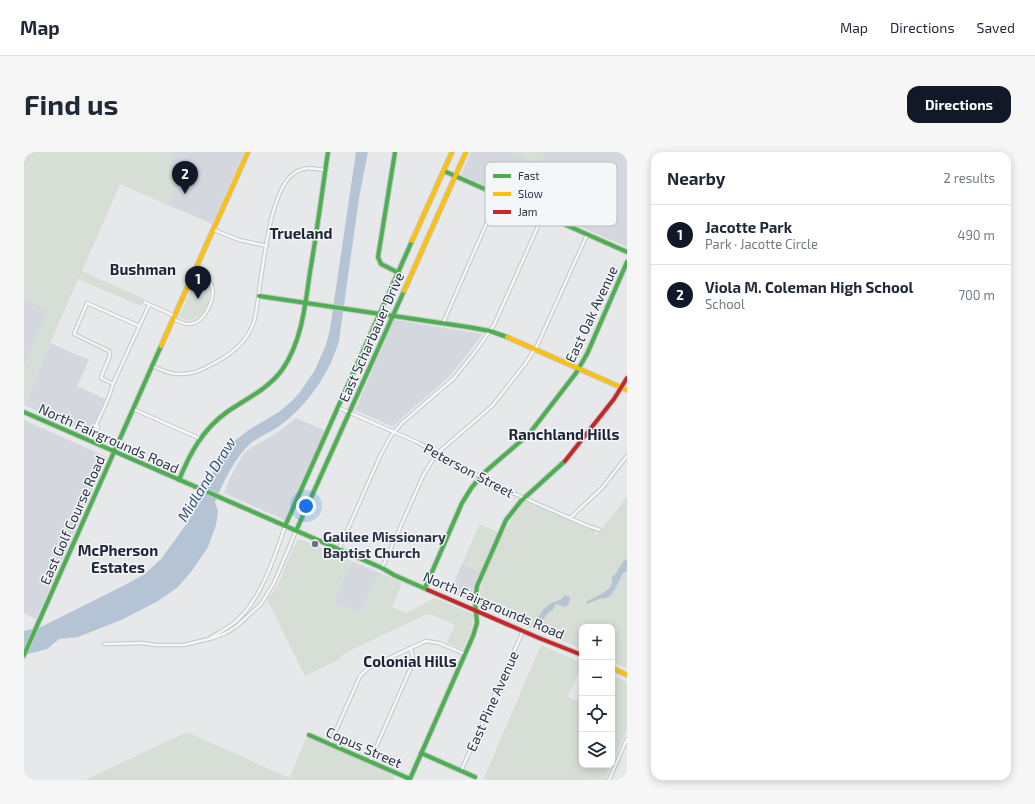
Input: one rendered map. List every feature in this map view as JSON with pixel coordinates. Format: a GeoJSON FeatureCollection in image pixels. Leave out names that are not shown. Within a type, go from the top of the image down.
{"type":"FeatureCollection","features":[{"type":"Feature","properties":{"kind":"street","name":"East Golf Course Road"},"geometry":{"type":"LineString","coordinates":[[24,656],[248,152]]}},
{"type":"Feature","properties":{"kind":"street"},"geometry":{"type":"LineString","coordinates":[[179,480],[191,451],[199,438],[220,417],[261,391],[281,371],[291,356],[297,343],[301,331],[306,303],[328,152]]}},
{"type":"Feature","properties":{"kind":"street"},"geometry":{"type":"LineString","coordinates":[[395,152],[378,257],[381,264],[399,273]]}},
{"type":"Feature","properties":{"kind":"street","name":"East Scharbauer Drive"},"geometry":{"type":"LineString","coordinates":[[286,526],[452,152]]}},
{"type":"Feature","properties":{"kind":"street","name":"East Scharbauer Drive"},"geometry":{"type":"LineString","coordinates":[[296,530],[466,152]]}},
{"type":"Feature","properties":{"kind":"street"},"geometry":{"type":"LineString","coordinates":[[152,366],[168,372],[179,374],[188,374],[200,371],[231,354],[242,343],[251,330],[256,314],[272,213],[288,178],[296,171],[305,169],[326,170]]}},
{"type":"Feature","properties":{"kind":"street"},"geometry":{"type":"LineString","coordinates":[[444,171],[485,190]]}},
{"type":"Feature","properties":{"kind":"street"},"geometry":{"type":"LineString","coordinates":[[443,323],[486,226]]}},
{"type":"Feature","properties":{"kind":"street"},"geometry":{"type":"LineString","coordinates":[[339,549],[384,447],[394,432],[410,416],[453,379],[476,352],[499,315],[538,226]]}},
{"type":"Feature","properties":{"kind":"street"},"geometry":{"type":"LineString","coordinates":[[567,226],[627,252]]}},
{"type":"Feature","properties":{"kind":"street"},"geometry":{"type":"LineString","coordinates":[[213,230],[239,240],[267,246]]}},
{"type":"Feature","properties":{"kind":"street"},"geometry":{"type":"LineString","coordinates":[[382,568],[422,476],[438,453],[492,406],[535,349],[587,235]]}},
{"type":"Feature","properties":{"kind":"street","name":"East Oak Avenue"},"geometry":{"type":"LineString","coordinates":[[425,588],[464,500],[472,487],[480,477],[529,434],[579,369],[627,262]]}},
{"type":"Feature","properties":{"kind":"street"},"geometry":{"type":"LineString","coordinates":[[144,302],[187,324],[194,323],[201,318],[208,309],[212,298],[211,284],[205,277],[195,271]]}},
{"type":"Feature","properties":{"kind":"street"},"geometry":{"type":"LineString","coordinates":[[259,296],[490,331],[510,338],[627,390]]}},
{"type":"Feature","properties":{"kind":"street"},"geometry":{"type":"LineString","coordinates":[[113,384],[101,378],[110,355],[109,350],[74,334],[88,304],[139,326]]}},
{"type":"Feature","properties":{"kind":"street"},"geometry":{"type":"LineString","coordinates":[[90,441],[112,392],[113,384],[149,304]]}},
{"type":"Feature","properties":{"kind":"street"},"geometry":{"type":"LineString","coordinates":[[421,754],[475,628],[477,617],[475,600],[479,581],[504,524],[524,498],[569,458],[622,388],[627,378]]}},
{"type":"Feature","properties":{"kind":"street","name":"Peterson Street"},"geometry":{"type":"LineString","coordinates":[[339,408],[438,453],[480,477],[524,498],[600,530]]}},
{"type":"Feature","properties":{"kind":"street"},"geometry":{"type":"LineString","coordinates":[[133,409],[199,438]]}},
{"type":"Feature","properties":{"kind":"street","name":"North Fairgrounds Road"},"geometry":{"type":"LineString","coordinates":[[24,412],[204,492],[296,530],[523,631],[579,654]]}},
{"type":"Feature","properties":{"kind":"street"},"geometry":{"type":"LineString","coordinates":[[96,425],[98,427],[96,435],[98,445]]}},
{"type":"Feature","properties":{"kind":"street"},"geometry":{"type":"LineString","coordinates":[[570,518],[602,488],[627,456]]}},
{"type":"Feature","properties":{"kind":"street"},"geometry":{"type":"LineString","coordinates":[[208,640],[234,623],[244,613],[255,597],[268,571],[286,526]]}},
{"type":"Feature","properties":{"kind":"street"},"geometry":{"type":"LineString","coordinates":[[104,644],[144,643],[168,646],[184,645],[208,640],[226,633],[237,626],[262,604],[274,583],[296,530]]}},
{"type":"Feature","properties":{"kind":"street","name":"East Pine Avenue"},"geometry":{"type":"LineString","coordinates":[[461,771],[523,631]]}},
{"type":"Feature","properties":{"kind":"street"},"geometry":{"type":"LineString","coordinates":[[330,744],[360,676],[368,668],[423,642],[430,641],[439,643],[465,654]]}},
{"type":"Feature","properties":{"kind":"street"},"geometry":{"type":"LineString","coordinates":[[370,761],[412,665],[413,657],[410,648]]}},
{"type":"Feature","properties":{"kind":"street"},"geometry":{"type":"LineString","coordinates":[[615,669],[627,675]]}},
{"type":"Feature","properties":{"kind":"street","name":"Copus Street"},"geometry":{"type":"LineString","coordinates":[[309,735],[410,779],[421,754],[475,776]]}},
{"type":"Feature","properties":{"kind":"street"},"geometry":{"type":"LineString","coordinates":[[609,780],[627,739]]}},
{"type":"Feature","properties":{"kind":"shaded area"},"geometry":{"type":"Polygon","coordinates":[[[24,152],[175,152],[169,165],[183,172],[168,205],[120,184],[82,271],[144,299],[141,306],[78,279],[24,403],[24,368],[48,310],[24,299],[24,152]]]}},
{"type":"Feature","properties":{"kind":"shaded area"},"geometry":{"type":"Polygon","coordinates":[[[134,152],[244,152],[212,224],[120,184],[134,152]]]}},
{"type":"Feature","properties":{"kind":"shaded area"},"geometry":{"type":"Polygon","coordinates":[[[471,152],[627,152],[627,247],[579,226],[617,226],[617,162],[485,162],[485,185],[461,175],[471,152]]]}},
{"type":"Feature","properties":{"kind":"shaded area"},"geometry":{"type":"Polygon","coordinates":[[[510,152],[545,152],[540,162],[532,162],[510,152]]]}},
{"type":"Feature","properties":{"kind":"shaded area"},"geometry":{"type":"Polygon","coordinates":[[[197,277],[207,284],[209,289],[208,300],[204,311],[200,315],[191,320],[185,320],[179,317],[197,277]]]}},
{"type":"Feature","properties":{"kind":"shaded area"},"geometry":{"type":"Polygon","coordinates":[[[24,299],[48,310],[24,368],[24,299]]]}},
{"type":"Feature","properties":{"kind":"shaded area"},"geometry":{"type":"Polygon","coordinates":[[[394,320],[483,334],[450,376],[393,427],[355,410],[394,320]]]}},
{"type":"Feature","properties":{"kind":"shaded area"},"geometry":{"type":"Polygon","coordinates":[[[50,343],[89,360],[77,386],[105,399],[90,433],[24,405],[50,343]]]}},
{"type":"Feature","properties":{"kind":"shaded area"},"geometry":{"type":"Polygon","coordinates":[[[296,418],[326,431],[287,519],[285,520],[224,493],[230,478],[244,453],[277,433],[296,418]]]}},
{"type":"Feature","properties":{"kind":"shaded area"},"geometry":{"type":"Polygon","coordinates":[[[24,420],[107,457],[36,619],[24,613],[24,420]]]}},
{"type":"Feature","properties":{"kind":"shaded area"},"geometry":{"type":"Polygon","coordinates":[[[627,497],[627,668],[615,663],[615,624],[579,624],[579,648],[528,627],[479,604],[483,581],[488,566],[502,536],[523,503],[526,502],[594,530],[597,535],[627,497]]]}},
{"type":"Feature","properties":{"kind":"shaded area"},"geometry":{"type":"Polygon","coordinates":[[[480,524],[497,532],[480,572],[462,564],[480,524]]]}},
{"type":"Feature","properties":{"kind":"shaded area"},"geometry":{"type":"Polygon","coordinates":[[[298,540],[303,540],[351,561],[333,602],[360,614],[380,573],[402,583],[392,607],[407,613],[435,598],[472,614],[471,632],[463,648],[461,649],[447,642],[455,625],[433,615],[427,614],[343,654],[340,659],[305,676],[267,599],[277,586],[298,540]]]}},
{"type":"Feature","properties":{"kind":"shaded area"},"geometry":{"type":"Polygon","coordinates":[[[351,561],[380,573],[360,614],[333,602],[351,561]]]}},
{"type":"Feature","properties":{"kind":"shaded area"},"geometry":{"type":"Polygon","coordinates":[[[462,564],[480,572],[469,600],[450,592],[462,564]]]}},
{"type":"Feature","properties":{"kind":"shaded area"},"geometry":{"type":"Polygon","coordinates":[[[541,645],[579,662],[579,670],[568,697],[579,702],[579,768],[610,768],[605,780],[485,780],[484,778],[541,645]]]}},
{"type":"Feature","properties":{"kind":"shaded area"},"geometry":{"type":"Polygon","coordinates":[[[615,676],[627,682],[627,730],[615,757],[615,676]]]}},
{"type":"Feature","properties":{"kind":"shaded area"},"geometry":{"type":"Polygon","coordinates":[[[187,732],[289,778],[307,737],[395,775],[393,780],[85,780],[187,732]]]}},
{"type":"Feature","properties":{"kind":"water"},"geometry":{"type":"Polygon","coordinates":[[[356,152],[368,152],[359,198],[339,341],[335,354],[316,389],[289,419],[252,442],[236,461],[224,481],[215,502],[218,511],[216,525],[208,547],[191,572],[178,587],[158,601],[121,620],[78,637],[59,639],[47,649],[28,654],[24,660],[24,631],[41,627],[123,586],[145,574],[161,559],[188,522],[218,461],[227,447],[250,429],[279,412],[293,400],[315,370],[326,345],[330,329],[356,152]]]}},
{"type":"Feature","properties":{"kind":"water"},"geometry":{"type":"Polygon","coordinates":[[[627,559],[627,571],[623,573],[610,596],[587,604],[587,601],[610,588],[612,584],[612,577],[622,563],[627,559]]]}},
{"type":"Feature","properties":{"kind":"water"},"geometry":{"type":"Polygon","coordinates":[[[564,595],[570,597],[568,605],[565,607],[556,604],[553,610],[549,612],[539,625],[536,624],[539,616],[545,608],[562,599],[564,595]]]}},
{"type":"Feature","properties":{"kind":"traffic: fast"},"geometry":{"type":"LineString","coordinates":[[179,480],[198,442],[211,426],[227,412],[270,383],[282,370],[289,359],[302,323],[328,152]]}},
{"type":"Feature","properties":{"kind":"traffic: fast"},"geometry":{"type":"LineString","coordinates":[[395,152],[378,257],[381,264],[399,273]]}},
{"type":"Feature","properties":{"kind":"traffic: fast"},"geometry":{"type":"LineString","coordinates":[[444,171],[485,189]]}},
{"type":"Feature","properties":{"kind":"traffic: fast"},"geometry":{"type":"LineString","coordinates":[[568,226],[627,252]]}},
{"type":"Feature","properties":{"kind":"traffic: fast"},"geometry":{"type":"LineString","coordinates":[[285,526],[412,241]]}},
{"type":"Feature","properties":{"kind":"traffic: fast"},"geometry":{"type":"LineString","coordinates":[[425,588],[462,503],[472,487],[486,471],[529,434],[576,373],[587,354],[627,262]]}},
{"type":"Feature","properties":{"kind":"traffic: fast"},"geometry":{"type":"LineString","coordinates":[[296,531],[404,291]]}},
{"type":"Feature","properties":{"kind":"traffic: fast"},"geometry":{"type":"LineString","coordinates":[[259,296],[468,327],[490,331],[507,337]]}},
{"type":"Feature","properties":{"kind":"traffic: fast"},"geometry":{"type":"LineString","coordinates":[[24,655],[161,346]]}},
{"type":"Feature","properties":{"kind":"traffic: fast"},"geometry":{"type":"LineString","coordinates":[[24,412],[382,568],[428,590]]}},
{"type":"Feature","properties":{"kind":"traffic: fast"},"geometry":{"type":"LineString","coordinates":[[309,735],[410,779],[473,636],[477,623],[475,602],[477,586],[506,520],[521,501],[565,461]]}},
{"type":"Feature","properties":{"kind":"traffic: fast"},"geometry":{"type":"LineString","coordinates":[[421,753],[475,777]]}},
{"type":"Feature","properties":{"kind":"traffic: slow"},"geometry":{"type":"LineString","coordinates":[[161,346],[248,152]]}},
{"type":"Feature","properties":{"kind":"traffic: slow"},"geometry":{"type":"LineString","coordinates":[[412,241],[452,152]]}},
{"type":"Feature","properties":{"kind":"traffic: slow"},"geometry":{"type":"LineString","coordinates":[[404,291],[466,152]]}},
{"type":"Feature","properties":{"kind":"traffic: slow"},"geometry":{"type":"LineString","coordinates":[[507,337],[627,390]]}},
{"type":"Feature","properties":{"kind":"traffic: slow"},"geometry":{"type":"LineString","coordinates":[[615,669],[627,675]]}},
{"type":"Feature","properties":{"kind":"traffic: jam"},"geometry":{"type":"LineString","coordinates":[[565,461],[614,399],[627,378]]}},
{"type":"Feature","properties":{"kind":"traffic: jam"},"geometry":{"type":"LineString","coordinates":[[428,590],[579,654]]}},
{"type":"Feature","properties":{"kind":"place","name":"Viola M. Coleman High School"},"geometry":{"type":"Point","coordinates":[185,194]}},
{"type":"Feature","properties":{"kind":"place","name":"Jacotte Park"},"geometry":{"type":"Point","coordinates":[198,299]}},
{"type":"Feature","properties":{"kind":"place","name":"Galilee Missionary Baptist Church"},"geometry":{"type":"Point","coordinates":[315,544]}},
{"type":"Feature","properties":{"kind":"district","name":"Trueland"},"geometry":{"type":"Point","coordinates":[301,233]}},
{"type":"Feature","properties":{"kind":"district","name":"Bushman"},"geometry":{"type":"Point","coordinates":[143,269]}},
{"type":"Feature","properties":{"kind":"district","name":"Ranchland Hills"},"geometry":{"type":"Point","coordinates":[564,434]}},
{"type":"Feature","properties":{"kind":"district","name":"McPherson Estates"},"geometry":{"type":"Point","coordinates":[118,558]}},
{"type":"Feature","properties":{"kind":"district","name":"Colonial Hills"},"geometry":{"type":"Point","coordinates":[410,661]}},
{"type":"Feature","properties":{"kind":"water label","name":"Midland Draw"},"geometry":{"type":"Point","coordinates":[206,479]}}]}
